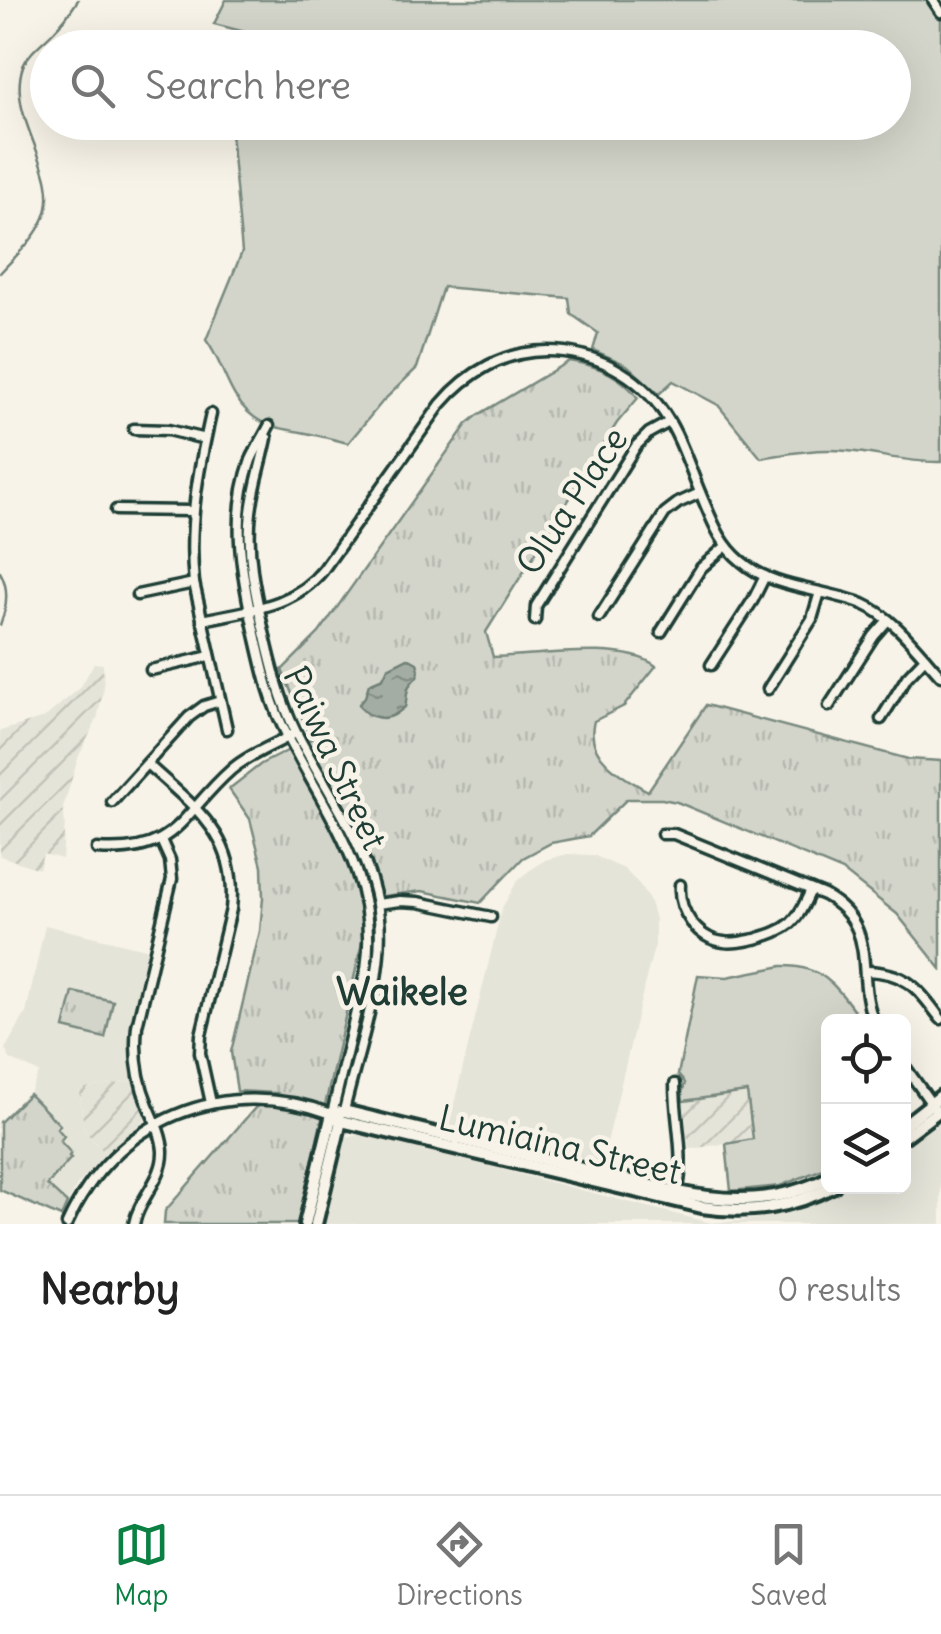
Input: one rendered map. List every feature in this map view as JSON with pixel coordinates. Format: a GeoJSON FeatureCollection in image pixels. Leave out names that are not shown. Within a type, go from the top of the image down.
{"type":"FeatureCollection","features":[{"type":"Feature","properties":{"kind":"main road"},"geometry":{"type":"LineString","coordinates":[[911,1120],[938,1105]]}},
{"type":"Feature","properties":{"kind":"main road"},"geometry":{"type":"LineString","coordinates":[[911,1130],[938,1105]]}},
{"type":"Feature","properties":{"kind":"main road","name":"Lumiaina Street"},"geometry":{"type":"LineString","coordinates":[[339,1115],[720,1210],[753,1210],[797,1202],[821,1192]]}},
{"type":"Feature","properties":{"kind":"main road","name":"Paiwa Street"},"geometry":{"type":"LineString","coordinates":[[305,1224],[339,1115]]}},
{"type":"Feature","properties":{"kind":"main road","name":"Paiwa Street"},"geometry":{"type":"LineString","coordinates":[[316,1224],[339,1115]]}},
{"type":"Feature","properties":{"kind":"main road","name":"Lumiaina Street"},"geometry":{"type":"LineString","coordinates":[[676,1197],[749,1200],[800,1190],[821,1181]]}},
{"type":"Feature","properties":{"kind":"street"},"geometry":{"type":"LineString","coordinates":[[933,0],[941,12]]}},
{"type":"Feature","properties":{"kind":"street"},"geometry":{"type":"LineString","coordinates":[[202,620],[285,601],[312,582],[450,393],[475,373],[499,360],[538,351],[566,352],[612,366],[654,400],[669,422],[714,526],[742,562],[765,576],[866,606],[888,620],[941,676]]}},
{"type":"Feature","properties":{"kind":"street"},"geometry":{"type":"LineString","coordinates":[[211,414],[192,511],[191,542],[194,584],[226,729]]}},
{"type":"Feature","properties":{"kind":"street","name":"Olua Place"},"geometry":{"type":"LineString","coordinates":[[535,620],[536,606],[636,446],[669,422]]}},
{"type":"Feature","properties":{"kind":"street","name":"Paiwa Street"},"geometry":{"type":"LineString","coordinates":[[254,609],[241,566],[240,514],[252,460],[268,426],[250,528],[254,609],[268,690],[350,853],[368,916],[366,969],[339,1115]]}},
{"type":"Feature","properties":{"kind":"street"},"geometry":{"type":"LineString","coordinates":[[134,429],[168,430],[205,439]]}},
{"type":"Feature","properties":{"kind":"street"},"geometry":{"type":"LineString","coordinates":[[599,617],[661,519],[678,503],[700,492]]}},
{"type":"Feature","properties":{"kind":"street"},"geometry":{"type":"LineString","coordinates":[[116,510],[192,511]]}},
{"type":"Feature","properties":{"kind":"street"},"geometry":{"type":"LineString","coordinates":[[661,632],[702,568],[726,546]]}},
{"type":"Feature","properties":{"kind":"street"},"geometry":{"type":"LineString","coordinates":[[711,665],[765,576]]}},
{"type":"Feature","properties":{"kind":"street"},"geometry":{"type":"LineString","coordinates":[[138,595],[194,584]]}},
{"type":"Feature","properties":{"kind":"street"},"geometry":{"type":"LineString","coordinates":[[768,689],[812,619],[820,592]]}},
{"type":"Feature","properties":{"kind":"street"},"geometry":{"type":"LineString","coordinates":[[829,706],[888,620]]}},
{"type":"Feature","properties":{"kind":"street"},"geometry":{"type":"LineString","coordinates":[[151,670],[210,656]]}},
{"type":"Feature","properties":{"kind":"street"},"geometry":{"type":"LineString","coordinates":[[880,719],[924,658]]}},
{"type":"Feature","properties":{"kind":"street"},"geometry":{"type":"LineString","coordinates":[[112,802],[189,717],[220,701]]}},
{"type":"Feature","properties":{"kind":"street"},"geometry":{"type":"LineString","coordinates":[[97,848],[127,850],[161,840],[176,830],[238,765],[292,735]]}},
{"type":"Feature","properties":{"kind":"street","name":"Paiwa Street"},"geometry":{"type":"LineString","coordinates":[[292,735],[355,840],[370,873],[377,904],[378,969],[339,1115]]}},
{"type":"Feature","properties":{"kind":"street"},"geometry":{"type":"LineString","coordinates":[[147,764],[212,826],[229,858],[233,881],[230,916],[201,1035],[200,1053],[211,1103]]}},
{"type":"Feature","properties":{"kind":"street"},"geometry":{"type":"LineString","coordinates":[[662,834],[674,834],[834,901],[848,915],[862,944],[866,997],[871,1014]]}},
{"type":"Feature","properties":{"kind":"street"},"geometry":{"type":"LineString","coordinates":[[134,1224],[162,1164],[162,1146],[138,1075],[135,1045],[172,879],[170,860],[161,840]]}},
{"type":"Feature","properties":{"kind":"street"},"geometry":{"type":"LineString","coordinates":[[680,886],[679,896],[693,926],[726,943],[770,935],[786,927],[811,890]]}},
{"type":"Feature","properties":{"kind":"street"},"geometry":{"type":"LineString","coordinates":[[364,894],[377,904],[418,902],[491,917]]}},
{"type":"Feature","properties":{"kind":"street"},"geometry":{"type":"LineString","coordinates":[[368,916],[377,904]]}},
{"type":"Feature","properties":{"kind":"street"},"geometry":{"type":"LineString","coordinates":[[866,971],[894,974],[910,982],[941,1019]]}},
{"type":"Feature","properties":{"kind":"street"},"geometry":{"type":"LineString","coordinates":[[911,1073],[938,1105]]}},
{"type":"Feature","properties":{"kind":"street"},"geometry":{"type":"LineString","coordinates":[[674,1084],[682,1153],[676,1197]]}},
{"type":"Feature","properties":{"kind":"street","name":"Lumiaina Street"},"geometry":{"type":"LineString","coordinates":[[67,1224],[85,1190],[117,1152],[156,1124],[188,1110],[244,1100],[280,1102],[339,1115]]}},
{"type":"Feature","properties":{"kind":"shaded area"},"geometry":{"type":"Polygon","coordinates":[[[94,663],[103,664],[104,687],[97,719],[78,758],[63,808],[62,859],[43,854],[39,869],[0,856],[0,731],[44,718],[80,688],[94,663]]]}},
{"type":"Feature","properties":{"kind":"shaded area"},"geometry":{"type":"Polygon","coordinates":[[[567,854],[593,855],[624,869],[640,885],[655,919],[655,945],[602,1164],[448,1128],[502,908],[526,873],[545,860],[567,854]]]}},
{"type":"Feature","properties":{"kind":"shaded area"},"geometry":{"type":"Polygon","coordinates":[[[45,925],[150,950],[130,1033],[133,1081],[79,1089],[84,1130],[105,1153],[76,1187],[61,1217],[0,1190],[0,1122],[29,1094],[39,1073],[10,1059],[5,1049],[26,1013],[45,925]]]}},
{"type":"Feature","properties":{"kind":"shaded area"},"geometry":{"type":"Polygon","coordinates":[[[133,1081],[147,1119],[105,1153],[84,1130],[79,1089],[133,1081]]]}},
{"type":"Feature","properties":{"kind":"shaded area"},"geometry":{"type":"Polygon","coordinates":[[[746,1092],[753,1140],[689,1149],[683,1101],[746,1092]]]}},
{"type":"Feature","properties":{"kind":"shaded area"},"geometry":{"type":"Polygon","coordinates":[[[941,1121],[941,1224],[324,1224],[345,1137],[362,1134],[711,1223],[780,1215],[831,1194],[911,1194],[911,1144],[941,1121]]]}},
{"type":"Feature","properties":{"kind":"green space"},"geometry":{"type":"Polygon","coordinates":[[[226,0],[941,0],[941,462],[836,450],[761,458],[718,405],[673,381],[659,394],[627,365],[593,350],[598,333],[571,314],[569,298],[443,287],[417,368],[348,443],[280,428],[256,418],[235,396],[206,340],[242,252],[232,140],[911,140],[911,30],[237,30],[214,24],[226,0]]]}},
{"type":"Feature","properties":{"kind":"green space"},"geometry":{"type":"Polygon","coordinates":[[[569,361],[608,373],[638,398],[617,423],[486,632],[493,657],[601,652],[641,658],[656,666],[624,706],[594,721],[592,733],[608,764],[648,791],[706,705],[908,759],[941,761],[941,969],[897,914],[843,871],[677,802],[627,799],[589,836],[551,843],[523,858],[480,903],[422,891],[360,899],[364,934],[298,1224],[164,1224],[165,1211],[255,1108],[276,1093],[237,1091],[231,1052],[260,931],[263,898],[262,866],[250,819],[229,789],[261,764],[311,739],[282,670],[319,633],[467,424],[569,361]]]}},
{"type":"Feature","properties":{"kind":"green space"},"geometry":{"type":"Polygon","coordinates":[[[782,966],[810,970],[830,982],[857,1014],[821,1014],[821,1170],[780,1186],[731,1191],[726,1144],[753,1139],[747,1092],[683,1101],[685,1083],[678,1075],[698,975],[727,977],[782,966]]]}},
{"type":"Feature","properties":{"kind":"green space"},"geometry":{"type":"Polygon","coordinates":[[[73,992],[113,1001],[105,1038],[64,1028],[73,992]]]}},
{"type":"Feature","properties":{"kind":"green space"},"geometry":{"type":"Polygon","coordinates":[[[29,1094],[60,1125],[57,1128],[64,1136],[60,1141],[71,1153],[47,1185],[67,1203],[61,1217],[0,1190],[0,1122],[29,1094]]]}},
{"type":"Feature","properties":{"kind":"water"},"geometry":{"type":"Polygon","coordinates":[[[408,658],[417,663],[419,671],[408,688],[405,707],[388,717],[364,711],[359,704],[369,684],[408,658]]]}},
{"type":"Feature","properties":{"kind":"waterway"},"geometry":{"type":"LineString","coordinates":[[55,30],[78,0]]}},
{"type":"Feature","properties":{"kind":"waterway"},"geometry":{"type":"LineString","coordinates":[[30,56],[23,66],[20,86],[30,133]]}},
{"type":"Feature","properties":{"kind":"waterway"},"geometry":{"type":"LineString","coordinates":[[0,273],[44,218],[47,182],[33,140]]}},
{"type":"Feature","properties":{"kind":"waterway"},"geometry":{"type":"LineString","coordinates":[[0,572],[6,598],[0,625]]}},
{"type":"Feature","properties":{"kind":"district","name":"Waikele"},"geometry":{"type":"Point","coordinates":[402,992]}}]}
